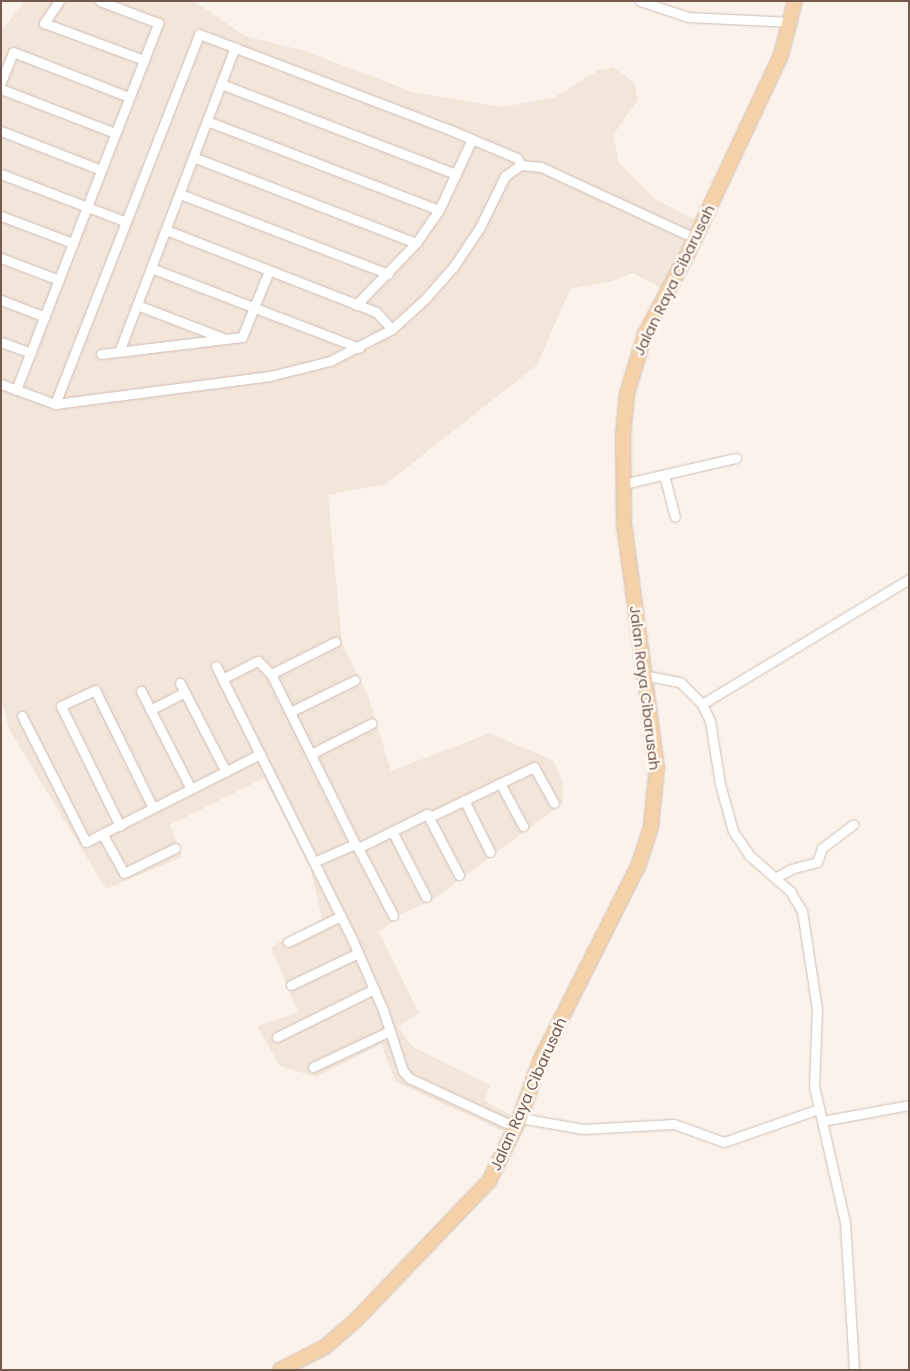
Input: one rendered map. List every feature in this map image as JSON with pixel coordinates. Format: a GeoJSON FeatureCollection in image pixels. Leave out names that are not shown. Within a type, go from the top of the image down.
{"type":"FeatureCollection","features":[{"type":"Feature","properties":{"kind":"main road","name":"Jalan Raya Cibarusah"},"geometry":{"type":"LineString","coordinates":[[280,1370],[325,1347],[354,1322],[489,1181],[517,1123],[540,1061],[624,900],[647,842],[657,786],[657,768],[624,525],[624,423],[633,367],[645,334],[695,238],[781,54],[792,22],[795,1]]}},
{"type":"Feature","properties":{"kind":"street"},"geometry":{"type":"LineString","coordinates":[[59,1],[44,22],[144,60]]}},
{"type":"Feature","properties":{"kind":"street"},"geometry":{"type":"LineString","coordinates":[[16,390],[158,23],[100,1]]}},
{"type":"Feature","properties":{"kind":"street"},"geometry":{"type":"LineString","coordinates":[[640,1],[688,17],[792,22]]}},
{"type":"Feature","properties":{"kind":"street"},"geometry":{"type":"LineString","coordinates":[[55,404],[124,221],[199,34],[472,139],[517,158],[521,165]]}},
{"type":"Feature","properties":{"kind":"street"},"geometry":{"type":"LineString","coordinates":[[119,352],[235,48]]}},
{"type":"Feature","properties":{"kind":"street"},"geometry":{"type":"LineString","coordinates":[[1,82],[13,52],[129,97]]}},
{"type":"Feature","properties":{"kind":"street"},"geometry":{"type":"LineString","coordinates":[[221,84],[456,174]]}},
{"type":"Feature","properties":{"kind":"street"},"geometry":{"type":"LineString","coordinates":[[1,89],[115,133]]}},
{"type":"Feature","properties":{"kind":"street"},"geometry":{"type":"LineString","coordinates":[[207,121],[439,210]]}},
{"type":"Feature","properties":{"kind":"street"},"geometry":{"type":"LineString","coordinates":[[1,131],[101,170]]}},
{"type":"Feature","properties":{"kind":"street"},"geometry":{"type":"LineString","coordinates":[[356,305],[416,244],[439,210],[472,139]]}},
{"type":"Feature","properties":{"kind":"street"},"geometry":{"type":"LineString","coordinates":[[193,157],[416,244]]}},
{"type":"Feature","properties":{"kind":"street"},"geometry":{"type":"LineString","coordinates":[[1,384],[55,404],[285,374],[311,367],[359,348],[392,329],[454,266],[480,228],[504,176],[521,165],[541,167],[695,238]]}},
{"type":"Feature","properties":{"kind":"street"},"geometry":{"type":"LineString","coordinates":[[1,174],[124,221]]}},
{"type":"Feature","properties":{"kind":"street"},"geometry":{"type":"LineString","coordinates":[[180,194],[388,274]]}},
{"type":"Feature","properties":{"kind":"street"},"geometry":{"type":"LineString","coordinates":[[1,216],[73,243]]}},
{"type":"Feature","properties":{"kind":"street"},"geometry":{"type":"LineString","coordinates":[[166,230],[376,312],[392,329]]}},
{"type":"Feature","properties":{"kind":"street"},"geometry":{"type":"LineString","coordinates":[[1,258],[59,280]]}},
{"type":"Feature","properties":{"kind":"street"},"geometry":{"type":"LineString","coordinates":[[152,268],[359,348]]}},
{"type":"Feature","properties":{"kind":"street"},"geometry":{"type":"LineString","coordinates":[[101,354],[242,336],[269,271]]}},
{"type":"Feature","properties":{"kind":"street"},"geometry":{"type":"LineString","coordinates":[[1,300],[45,317]]}},
{"type":"Feature","properties":{"kind":"street"},"geometry":{"type":"LineString","coordinates":[[137,305],[226,339]]}},
{"type":"Feature","properties":{"kind":"street"},"geometry":{"type":"LineString","coordinates":[[1,342],[31,353]]}},
{"type":"Feature","properties":{"kind":"street"},"geometry":{"type":"LineString","coordinates":[[623,484],[736,458]]}},
{"type":"Feature","properties":{"kind":"street"},"geometry":{"type":"LineString","coordinates":[[664,475],[675,517]]}},
{"type":"Feature","properties":{"kind":"street"},"geometry":{"type":"LineString","coordinates":[[702,704],[909,579]]}},
{"type":"Feature","properties":{"kind":"street"},"geometry":{"type":"LineString","coordinates":[[271,674],[335,642]]}},
{"type":"Feature","properties":{"kind":"street"},"geometry":{"type":"LineString","coordinates":[[224,678],[258,661],[271,674],[393,915]]}},
{"type":"Feature","properties":{"kind":"street"},"geometry":{"type":"LineString","coordinates":[[216,666],[224,678],[341,916],[374,989],[390,1031],[398,1063],[409,1078],[517,1123],[583,1129],[674,1124],[724,1142],[819,1109]]}},
{"type":"Feature","properties":{"kind":"street"},"geometry":{"type":"LineString","coordinates":[[643,675],[680,682],[702,704],[714,738],[720,784],[733,832],[749,855],[797,900],[805,922],[817,1009],[814,1086],[846,1222],[854,1370]]}},
{"type":"Feature","properties":{"kind":"street"},"geometry":{"type":"LineString","coordinates":[[290,712],[355,680]]}},
{"type":"Feature","properties":{"kind":"street"},"geometry":{"type":"LineString","coordinates":[[180,683],[226,772]]}},
{"type":"Feature","properties":{"kind":"street"},"geometry":{"type":"LineString","coordinates":[[120,826],[61,706],[95,690],[153,808]]}},
{"type":"Feature","properties":{"kind":"street"},"geometry":{"type":"LineString","coordinates":[[140,691],[191,789]]}},
{"type":"Feature","properties":{"kind":"street"},"geometry":{"type":"LineString","coordinates":[[150,710],[185,692]]}},
{"type":"Feature","properties":{"kind":"street"},"geometry":{"type":"LineString","coordinates":[[22,716],[83,841],[89,842],[260,754]]}},
{"type":"Feature","properties":{"kind":"street"},"geometry":{"type":"LineString","coordinates":[[311,754],[372,723]]}},
{"type":"Feature","properties":{"kind":"street"},"geometry":{"type":"LineString","coordinates":[[314,862],[357,846],[427,814],[432,816],[534,767],[554,803]]}},
{"type":"Feature","properties":{"kind":"street"},"geometry":{"type":"LineString","coordinates":[[500,783],[523,826]]}},
{"type":"Feature","properties":{"kind":"street"},"geometry":{"type":"LineString","coordinates":[[464,800],[490,852]]}},
{"type":"Feature","properties":{"kind":"street"},"geometry":{"type":"LineString","coordinates":[[427,814],[459,875]]}},
{"type":"Feature","properties":{"kind":"street"},"geometry":{"type":"LineString","coordinates":[[775,878],[791,869],[817,862],[822,848],[852,825]]}},
{"type":"Feature","properties":{"kind":"street"},"geometry":{"type":"LineString","coordinates":[[392,831],[426,897]]}},
{"type":"Feature","properties":{"kind":"street"},"geometry":{"type":"LineString","coordinates":[[102,835],[124,873],[175,848]]}},
{"type":"Feature","properties":{"kind":"street"},"geometry":{"type":"LineString","coordinates":[[288,942],[341,916]]}},
{"type":"Feature","properties":{"kind":"street"},"geometry":{"type":"LineString","coordinates":[[291,984],[358,953]]}},
{"type":"Feature","properties":{"kind":"street"},"geometry":{"type":"LineString","coordinates":[[277,1037],[374,989]]}},
{"type":"Feature","properties":{"kind":"street"},"geometry":{"type":"LineString","coordinates":[[313,1067],[390,1031]]}},
{"type":"Feature","properties":{"kind":"street"},"geometry":{"type":"LineString","coordinates":[[822,1121],[909,1105]]}},
{"type":"Feature","properties":{"kind":"shaded area"},"geometry":{"type":"Polygon","coordinates":[[[25,1],[194,1],[245,36],[305,51],[413,92],[501,107],[553,98],[599,70],[613,67],[634,82],[638,100],[613,135],[619,163],[655,199],[694,219],[663,289],[633,273],[610,282],[570,289],[537,365],[386,484],[328,495],[342,643],[368,696],[391,771],[490,733],[554,761],[563,782],[563,803],[434,899],[401,914],[379,932],[419,1013],[398,1027],[413,1047],[490,1085],[485,1101],[511,1115],[503,1131],[396,1082],[381,1044],[316,1077],[280,1066],[257,1026],[298,1012],[271,947],[322,919],[310,867],[264,778],[170,825],[182,857],[106,889],[9,729],[1,698],[1,31],[25,1]]]}}]}
